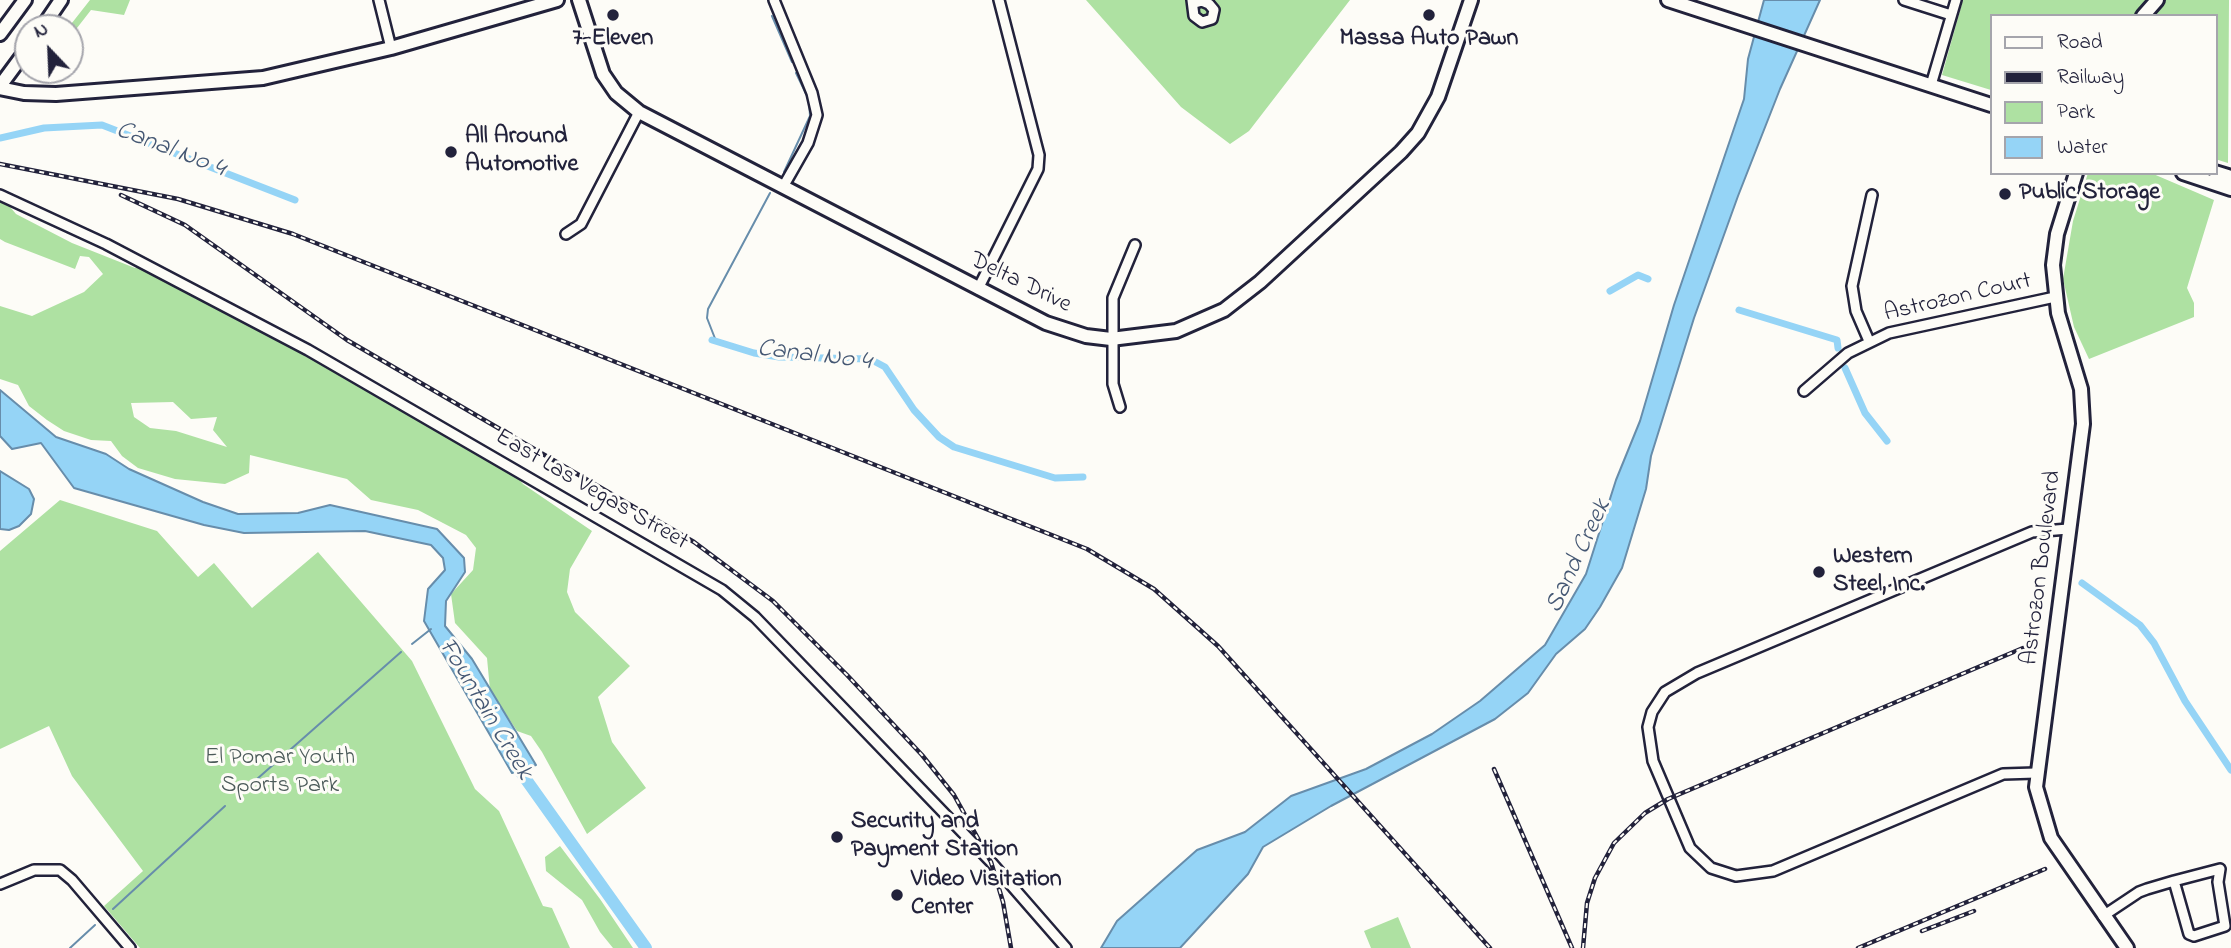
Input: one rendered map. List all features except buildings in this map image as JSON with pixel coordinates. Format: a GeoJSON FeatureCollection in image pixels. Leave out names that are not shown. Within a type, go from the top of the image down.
{"type":"FeatureCollection","features":[{"type":"Feature","properties":{"kind":"main road"},"geometry":{"type":"LineString","coordinates":[[0,34],[25,0]]}},
{"type":"Feature","properties":{"kind":"main road"},"geometry":{"type":"LineString","coordinates":[[14,68],[0,87],[24,93],[221,83],[307,69],[391,48],[557,0]]}},
{"type":"Feature","properties":{"kind":"main road","name":"Delta Drive"},"geometry":{"type":"LineString","coordinates":[[579,0],[603,74],[616,93],[639,112],[1046,323],[1086,336],[1111,339],[1176,331],[1223,310],[1260,282],[1401,152],[1418,132],[1438,97],[1471,0]]}},
{"type":"Feature","properties":{"kind":"main road"},"geometry":{"type":"LineString","coordinates":[[1668,0],[1694,4],[1733,21],[1990,105]]}},
{"type":"Feature","properties":{"kind":"main road"},"geometry":{"type":"LineString","coordinates":[[2145,14],[2157,0]]}},
{"type":"Feature","properties":{"kind":"main road","name":"Astrozon Boulevard"},"geometry":{"type":"LineString","coordinates":[[2075,175],[2054,251],[2055,297],[2078,376],[2084,410],[2036,773],[2038,799],[2048,832],[2127,948]]}},
{"type":"Feature","properties":{"kind":"main road"},"geometry":{"type":"LineString","coordinates":[[2189,175],[2231,189]]}},
{"type":"Feature","properties":{"kind":"street"},"geometry":{"type":"LineString","coordinates":[[379,0],[391,48]]}},
{"type":"Feature","properties":{"kind":"street"},"geometry":{"type":"LineString","coordinates":[[774,0],[812,93],[817,115],[808,144],[783,187]]}},
{"type":"Feature","properties":{"kind":"street"},"geometry":{"type":"LineString","coordinates":[[978,289],[1038,169],[1039,155],[999,0]]}},
{"type":"Feature","properties":{"kind":"street"},"geometry":{"type":"LineString","coordinates":[[1904,0],[1951,15]]}},
{"type":"Feature","properties":{"kind":"street"},"geometry":{"type":"LineString","coordinates":[[1931,85],[1956,0]]}},
{"type":"Feature","properties":{"kind":"street"},"geometry":{"type":"LineString","coordinates":[[566,234],[581,223],[639,112]]}},
{"type":"Feature","properties":{"kind":"street","name":"East Las Vegas Street"},"geometry":{"type":"LineString","coordinates":[[0,195],[106,244],[319,356],[722,590],[755,617],[991,862],[1066,948]]}},
{"type":"Feature","properties":{"kind":"street"},"geometry":{"type":"LineString","coordinates":[[1869,341],[1856,311],[1852,286],[1871,195]]}},
{"type":"Feature","properties":{"kind":"street"},"geometry":{"type":"LineString","coordinates":[[1120,407],[1113,384],[1113,298],[1135,244]]}},
{"type":"Feature","properties":{"kind":"street","name":"Astrozon Court"},"geometry":{"type":"LineString","coordinates":[[1804,391],[1848,353],[1869,341],[1898,330],[2055,297]]}},
{"type":"Feature","properties":{"kind":"street"},"geometry":{"type":"LineString","coordinates":[[2036,773],[2003,774],[1773,871],[1745,877],[1719,872],[1697,856],[1685,838],[1650,753],[1648,727],[1660,698],[1673,685],[2032,532],[2068,529]]}},
{"type":"Feature","properties":{"kind":"street"},"geometry":{"type":"LineString","coordinates":[[2104,916],[2139,892],[2174,881],[2220,869],[2218,882],[2225,926],[2194,936],[2189,934],[2174,881]]}},
{"type":"Feature","properties":{"kind":"street"},"geometry":{"type":"LineString","coordinates":[[0,884],[34,870],[60,870],[72,880],[130,948]]}},
{"type":"Feature","properties":{"kind":"green space"},"geometry":{"type":"Polygon","coordinates":[[[90,0],[130,0],[124,15],[91,10],[84,19],[84,14],[79,14],[90,0]]]}},
{"type":"Feature","properties":{"kind":"green space"},"geometry":{"type":"Polygon","coordinates":[[[1086,0],[1350,0],[1249,131],[1230,144],[1181,107],[1086,0]]]}},
{"type":"Feature","properties":{"kind":"green space"},"geometry":{"type":"Polygon","coordinates":[[[1963,0],[2229,0],[2228,163],[2217,160],[2217,14],[1990,14],[1990,90],[1942,75],[1963,0]]]}},
{"type":"Feature","properties":{"kind":"green space"},"geometry":{"type":"Polygon","coordinates":[[[2087,175],[2156,175],[2214,200],[2187,288],[2194,303],[2194,317],[2089,359],[2074,327],[2063,279],[2073,221],[2087,175]]]}},
{"type":"Feature","properties":{"kind":"green space"},"geometry":{"type":"Polygon","coordinates":[[[0,195],[16,214],[72,243],[135,268],[144,264],[504,462],[523,484],[592,531],[570,569],[567,592],[575,612],[630,666],[598,697],[612,742],[646,788],[587,834],[542,752],[531,736],[517,731],[490,690],[487,658],[455,623],[451,594],[473,570],[476,548],[466,535],[418,510],[371,500],[347,479],[250,455],[249,473],[225,484],[175,479],[138,468],[122,456],[111,441],[91,440],[64,431],[29,406],[18,385],[0,379],[0,306],[32,316],[84,292],[103,274],[89,257],[80,256],[75,269],[0,239],[0,195]],[[173,402],[131,403],[134,417],[150,428],[176,431],[227,447],[213,430],[217,417],[191,419],[173,402]]]}},
{"type":"Feature","properties":{"kind":"green space","name":"El Pomar Youth Sports Park"},"geometry":{"type":"Polygon","coordinates":[[[60,500],[157,531],[198,577],[214,563],[252,608],[318,552],[412,661],[475,789],[499,811],[543,906],[552,908],[570,948],[140,948],[104,906],[143,871],[72,776],[49,726],[0,749],[0,551],[60,500]]]}},
{"type":"Feature","properties":{"kind":"green space"},"geometry":{"type":"Polygon","coordinates":[[[560,846],[633,948],[613,948],[600,932],[582,900],[546,871],[545,857],[560,846]]]}},
{"type":"Feature","properties":{"kind":"green space"},"geometry":{"type":"Polygon","coordinates":[[[1398,917],[1411,948],[1371,948],[1364,931],[1398,917]]]}},
{"type":"Feature","properties":{"kind":"water"},"geometry":{"type":"Polygon","coordinates":[[[1764,0],[1820,0],[1780,89],[1694,318],[1651,456],[1646,489],[1622,568],[1585,629],[1556,654],[1528,693],[1495,719],[1331,806],[1263,847],[1248,874],[1180,948],[1101,948],[1117,921],[1197,850],[1245,832],[1291,796],[1366,769],[1432,734],[1480,701],[1545,645],[1586,574],[1616,480],[1640,421],[1674,305],[1744,99],[1748,59],[1764,0]]]}},
{"type":"Feature","properties":{"kind":"water"},"geometry":{"type":"Polygon","coordinates":[[[0,390],[56,437],[106,454],[129,469],[203,502],[238,514],[298,513],[330,505],[437,529],[464,558],[465,572],[446,601],[445,626],[472,659],[536,765],[512,773],[424,621],[428,589],[445,570],[443,558],[431,545],[365,531],[244,533],[204,525],[74,488],[41,443],[12,449],[0,436],[0,390]]]}},
{"type":"Feature","properties":{"kind":"water"},"geometry":{"type":"Polygon","coordinates":[[[0,471],[29,489],[34,499],[31,514],[19,526],[9,530],[0,529],[0,471]]]}},
{"type":"Feature","properties":{"kind":"waterway"},"geometry":{"type":"LineString","coordinates":[[772,16],[792,62]]}},
{"type":"Feature","properties":{"kind":"waterway"},"geometry":{"type":"LineString","coordinates":[[784,172],[810,116],[809,100],[796,73]]}},
{"type":"Feature","properties":{"kind":"waterway","name":"Canal No 4"},"geometry":{"type":"LineString","coordinates":[[0,138],[44,128],[102,125],[295,200]]}},
{"type":"Feature","properties":{"kind":"waterway"},"geometry":{"type":"LineString","coordinates":[[716,341],[707,318],[708,309],[770,193]]}},
{"type":"Feature","properties":{"kind":"waterway","name":"Canal No 4"},"geometry":{"type":"LineString","coordinates":[[1610,291],[1638,275],[1648,279]]}},
{"type":"Feature","properties":{"kind":"waterway","name":"Canal No 4"},"geometry":{"type":"LineString","coordinates":[[1739,310],[1837,340],[1838,348]]}},
{"type":"Feature","properties":{"kind":"waterway","name":"Canal No 4"},"geometry":{"type":"LineString","coordinates":[[712,340],[754,353],[779,357],[870,359],[885,367],[914,410],[939,437],[954,447],[1055,478],[1083,477]]}},
{"type":"Feature","properties":{"kind":"waterway","name":"Canal No 4"},"geometry":{"type":"LineString","coordinates":[[1845,368],[1865,413],[1887,441]]}},
{"type":"Feature","properties":{"kind":"waterway","name":"Canal No 4"},"geometry":{"type":"LineString","coordinates":[[2082,583],[2140,625],[2154,643],[2185,701],[2231,770]]}},
{"type":"Feature","properties":{"kind":"waterway"},"geometry":{"type":"LineString","coordinates":[[412,644],[431,629]]}},
{"type":"Feature","properties":{"kind":"waterway"},"geometry":{"type":"LineString","coordinates":[[240,794],[401,652]]}},
{"type":"Feature","properties":{"kind":"waterway","name":"Fountain Creek"},"geometry":{"type":"LineString","coordinates":[[510,757],[646,948]]}},
{"type":"Feature","properties":{"kind":"waterway"},"geometry":{"type":"LineString","coordinates":[[113,909],[225,806]]}},
{"type":"Feature","properties":{"kind":"waterway"},"geometry":{"type":"LineString","coordinates":[[70,948],[95,925]]}},
{"type":"Feature","properties":{"kind":"railway"},"geometry":{"type":"LineString","coordinates":[[0,164],[178,199],[293,234],[1087,549],[1154,589],[1218,646],[1490,948]]}},
{"type":"Feature","properties":{"kind":"railway"},"geometry":{"type":"LineString","coordinates":[[121,195],[185,225],[347,340],[694,542],[773,601],[922,755],[954,795],[991,862],[1003,902],[1011,948]]}},
{"type":"Feature","properties":{"kind":"railway"},"geometry":{"type":"LineString","coordinates":[[1583,948],[1587,903],[1595,878],[1614,843],[1645,813],[1668,799],[2023,648]]}},
{"type":"Feature","properties":{"kind":"railway"},"geometry":{"type":"LineString","coordinates":[[1494,769],[1572,948]]}},
{"type":"Feature","properties":{"kind":"railway"},"geometry":{"type":"LineString","coordinates":[[1858,948],[2045,869]]}},
{"type":"Feature","properties":{"kind":"railway"},"geometry":{"type":"LineString","coordinates":[[1922,931],[1974,911]]}},
{"type":"Feature","properties":{"kind":"place","name":"7-Eleven"},"geometry":{"type":"Point","coordinates":[613,15]}},
{"type":"Feature","properties":{"kind":"place","name":"Massa Auto Pawn"},"geometry":{"type":"Point","coordinates":[1429,15]}},
{"type":"Feature","properties":{"kind":"place","name":"All Around Automotive"},"geometry":{"type":"Point","coordinates":[451,152]}},
{"type":"Feature","properties":{"kind":"place","name":"Public Storage"},"geometry":{"type":"Point","coordinates":[2005,194]}},
{"type":"Feature","properties":{"kind":"place","name":"Western Steel, Inc."},"geometry":{"type":"Point","coordinates":[1819,572]}},
{"type":"Feature","properties":{"kind":"place","name":"Security and Payment Station"},"geometry":{"type":"Point","coordinates":[837,837]}},
{"type":"Feature","properties":{"kind":"place","name":"Video Visitation Center"},"geometry":{"type":"Point","coordinates":[897,895]}},
{"type":"Feature","properties":{"kind":"water label","name":"Sand Creek"},"geometry":{"type":"Point","coordinates":[1580,557]}}]}
